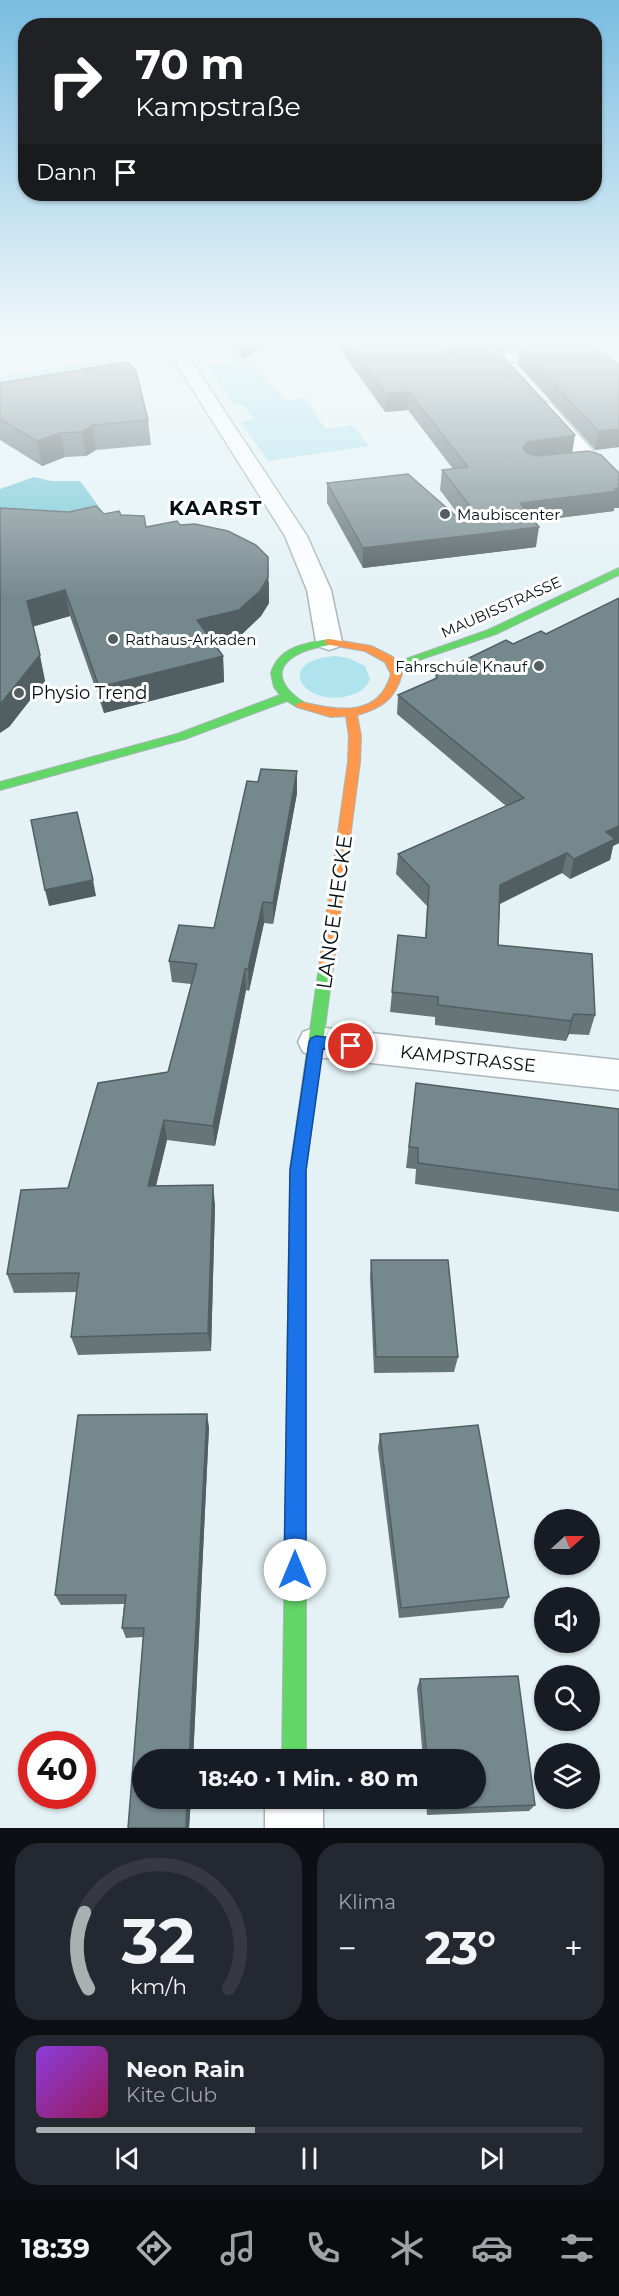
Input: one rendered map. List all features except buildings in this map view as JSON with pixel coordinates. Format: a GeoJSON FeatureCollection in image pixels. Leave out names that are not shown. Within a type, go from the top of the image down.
{"type":"FeatureCollection","features":[{"type":"Feature","properties":{"kind":"street"},"geometry":{"type":"LineString","coordinates":[[227,429],[296,536],[319,590],[329,642]]}},
{"type":"Feature","properties":{"kind":"street"},"geometry":{"type":"LineString","coordinates":[[562,429],[593,464],[568,464]]}},
{"type":"Feature","properties":{"kind":"street","name":"MAUBISSTRASSE"},"geometry":{"type":"LineString","coordinates":[[394,665],[492,632],[619,571]]}},
{"type":"Feature","properties":{"kind":"street"},"geometry":{"type":"LineString","coordinates":[[329,642],[368,647],[383,655],[394,665],[398,680],[392,694],[375,706],[351,712],[326,712],[303,707],[286,697],[277,686],[275,674],[281,662],[292,652],[309,645],[329,642]]}},
{"type":"Feature","properties":{"kind":"street"},"geometry":{"type":"LineString","coordinates":[[0,786],[171,740],[239,719],[286,697]]}},
{"type":"Feature","properties":{"kind":"street","name":"LANGE HECKE"},"geometry":{"type":"LineString","coordinates":[[294,1749],[298,1170],[354,762],[355,736],[351,712]]}},
{"type":"Feature","properties":{"kind":"street","name":"KAMPSTRASSE"},"geometry":{"type":"LineString","coordinates":[[316,1042],[619,1076]]}},
{"type":"Feature","properties":{"kind":"street"},"geometry":{"type":"LineString","coordinates":[[294,1809],[294,1828]]}},
{"type":"Feature","properties":{"kind":"shaded area"},"geometry":{"type":"Polygon","coordinates":[[[246,429],[355,429],[369,446],[268,461],[246,429]]]}},
{"type":"Feature","properties":{"kind":"shaded area"},"geometry":{"type":"Polygon","coordinates":[[[34,477],[51,481],[80,481],[114,527],[0,533],[0,489],[34,477]]]}},
{"type":"Feature","properties":{"kind":"shaded area"},"geometry":{"type":"Polygon","coordinates":[[[336,656],[348,658],[365,666],[370,679],[362,690],[352,695],[332,698],[318,695],[307,689],[301,682],[300,673],[305,665],[317,659],[336,656]]]}},
{"type":"Feature","properties":{"kind":"traffic: fast"},"geometry":{"type":"LineString","coordinates":[[394,665],[492,632],[619,571]]}},
{"type":"Feature","properties":{"kind":"traffic: fast"},"geometry":{"type":"LineString","coordinates":[[301,705],[292,700],[280,687],[276,673],[278,666],[297,650],[329,642]]}},
{"type":"Feature","properties":{"kind":"traffic: fast"},"geometry":{"type":"LineString","coordinates":[[0,786],[181,737],[286,697]]}},
{"type":"Feature","properties":{"kind":"traffic: fast"},"geometry":{"type":"LineString","coordinates":[[294,1749],[298,1170],[326,967]]}},
{"type":"Feature","properties":{"kind":"traffic: slow"},"geometry":{"type":"LineString","coordinates":[[301,705],[331,713],[357,712],[379,703],[393,690],[397,674],[389,660],[367,648],[329,642]]}},
{"type":"Feature","properties":{"kind":"traffic: slow"},"geometry":{"type":"LineString","coordinates":[[326,967],[354,762],[355,736],[351,712]]}},
{"type":"Feature","properties":{"kind":"place","name":"Maubiscenter"},"geometry":{"type":"Point","coordinates":[445,514]}},
{"type":"Feature","properties":{"kind":"place","name":"Rathaus-Arkaden"},"geometry":{"type":"Point","coordinates":[113,639]}},
{"type":"Feature","properties":{"kind":"place","name":"Fahrschule Knauf"},"geometry":{"type":"Point","coordinates":[539,666]}},
{"type":"Feature","properties":{"kind":"place","name":"Physio Trend"},"geometry":{"type":"Point","coordinates":[19,693]}},
{"type":"Feature","properties":{"kind":"district","name":"KAARST"},"geometry":{"type":"Point","coordinates":[216,508]}},
{"type":"Feature","properties":{"kind":"route"},"geometry":{"type":"LineString","coordinates":[[295,1570],[298,1170],[316,1042],[351,1046]]}}]}
